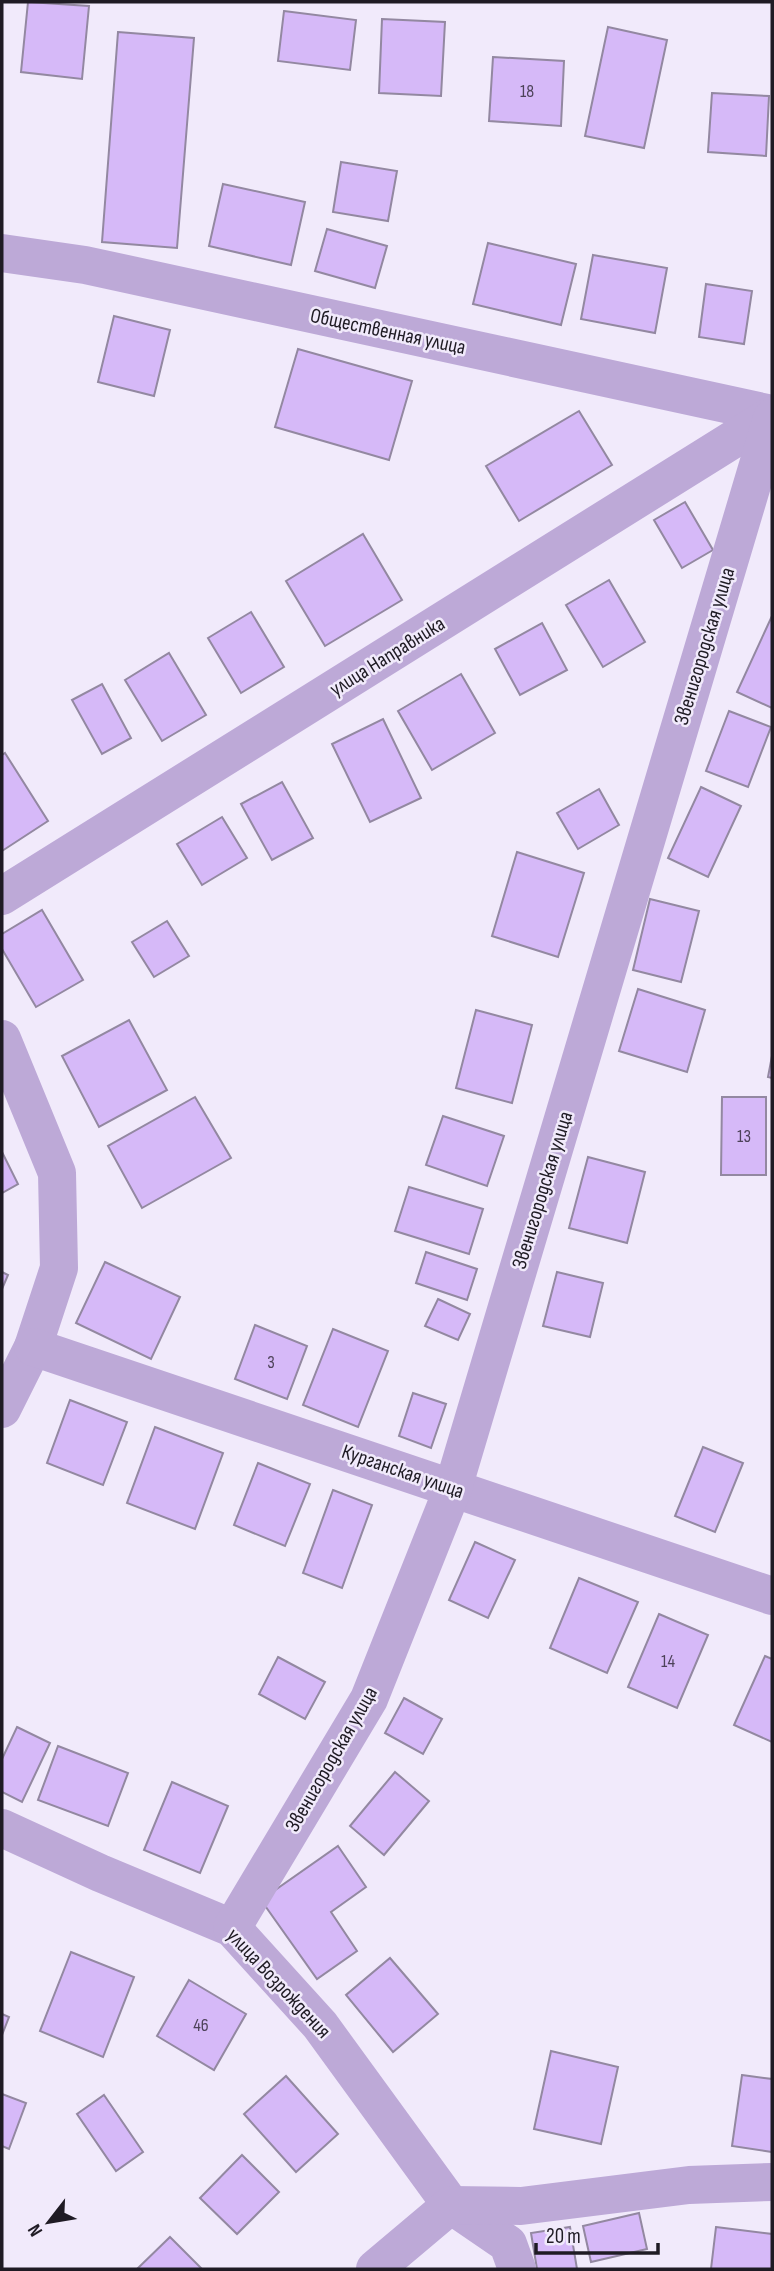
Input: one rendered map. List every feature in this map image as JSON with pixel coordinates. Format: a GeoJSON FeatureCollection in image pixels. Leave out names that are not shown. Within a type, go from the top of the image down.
{"type":"FeatureCollection","features":[{"type":"Feature","properties":{"kind":"street","name":"Общественная улица"},"geometry":{"type":"LineString","coordinates":[[2,253],[85,265],[772,416]]}},
{"type":"Feature","properties":{"kind":"street","name":"улица Направника"},"geometry":{"type":"LineString","coordinates":[[2,896],[772,416]]}},
{"type":"Feature","properties":{"kind":"street","name":"Звенигородская улица"},"geometry":{"type":"LineString","coordinates":[[232,1928],[369,1699],[453,1488],[772,416]]}},
{"type":"Feature","properties":{"kind":"street"},"geometry":{"type":"LineString","coordinates":[[2,1040],[57,1173],[59,1268],[33,1347],[2,1409]]}},
{"type":"Feature","properties":{"kind":"street","name":"Курганская улица"},"geometry":{"type":"LineString","coordinates":[[33,1347],[772,1596]]}},
{"type":"Feature","properties":{"kind":"street","name":"улица Возрождения"},"geometry":{"type":"LineString","coordinates":[[2,1828],[100,1873],[232,1928],[320,2025],[451,2204],[508,2244],[517,2269]]}},
{"type":"Feature","properties":{"kind":"street"},"geometry":{"type":"LineString","coordinates":[[375,2269],[451,2204],[521,2206],[689,2185],[772,2182]]}},
{"type":"Feature","properties":{"kind":"building"},"geometry":{"type":"Polygon","coordinates":[[[28,2],[89,6],[82,79],[21,72],[28,2]]]}},
{"type":"Feature","properties":{"kind":"building"},"geometry":{"type":"Polygon","coordinates":[[[284,11],[356,20],[350,70],[278,61],[284,11]]]}},
{"type":"Feature","properties":{"kind":"building"},"geometry":{"type":"Polygon","coordinates":[[[382,19],[445,22],[441,96],[379,93],[382,19]]]}},
{"type":"Feature","properties":{"kind":"building"},"geometry":{"type":"Polygon","coordinates":[[[608,27],[667,40],[644,148],[585,136],[608,27]]]}},
{"type":"Feature","properties":{"kind":"building"},"geometry":{"type":"Polygon","coordinates":[[[118,32],[194,38],[177,248],[102,242],[118,32]]]}},
{"type":"Feature","properties":{"kind":"building"},"geometry":{"type":"Polygon","coordinates":[[[493,57],[564,61],[561,126],[489,121],[493,57]]]}},
{"type":"Feature","properties":{"kind":"building"},"geometry":{"type":"Polygon","coordinates":[[[712,93],[769,96],[766,156],[708,152],[712,93]]]}},
{"type":"Feature","properties":{"kind":"building"},"geometry":{"type":"Polygon","coordinates":[[[341,162],[397,171],[388,221],[333,212],[341,162]]]}},
{"type":"Feature","properties":{"kind":"building"},"geometry":{"type":"Polygon","coordinates":[[[223,184],[305,202],[291,265],[209,246],[223,184]]]}},
{"type":"Feature","properties":{"kind":"building"},"geometry":{"type":"Polygon","coordinates":[[[327,229],[387,246],[375,288],[315,271],[327,229]]]}},
{"type":"Feature","properties":{"kind":"building"},"geometry":{"type":"Polygon","coordinates":[[[488,243],[576,264],[561,325],[473,304],[488,243]]]}},
{"type":"Feature","properties":{"kind":"building"},"geometry":{"type":"Polygon","coordinates":[[[593,255],[667,268],[655,333],[581,319],[593,255]]]}},
{"type":"Feature","properties":{"kind":"building"},"geometry":{"type":"Polygon","coordinates":[[[706,284],[752,291],[744,344],[699,337],[706,284]]]}},
{"type":"Feature","properties":{"kind":"building"},"geometry":{"type":"Polygon","coordinates":[[[114,316],[170,330],[154,396],[98,382],[114,316]]]}},
{"type":"Feature","properties":{"kind":"building"},"geometry":{"type":"Polygon","coordinates":[[[298,349],[412,381],[389,460],[275,427],[298,349]]]}},
{"type":"Feature","properties":{"kind":"building"},"geometry":{"type":"Polygon","coordinates":[[[579,411],[612,465],[519,521],[486,466],[579,411]]]}},
{"type":"Feature","properties":{"kind":"building"},"geometry":{"type":"Polygon","coordinates":[[[685,502],[713,550],[682,568],[654,520],[685,502]]]}},
{"type":"Feature","properties":{"kind":"building"},"geometry":{"type":"Polygon","coordinates":[[[363,534],[402,600],[325,646],[286,581],[363,534]]]}},
{"type":"Feature","properties":{"kind":"building"},"geometry":{"type":"Polygon","coordinates":[[[609,580],[645,642],[603,667],[566,605],[609,580]]]}},
{"type":"Feature","properties":{"kind":"building"},"geometry":{"type":"Polygon","coordinates":[[[251,612],[284,667],[241,693],[208,638],[251,612]]]}},
{"type":"Feature","properties":{"kind":"building"},"geometry":{"type":"Polygon","coordinates":[[[772,616],[772,708],[737,692],[772,616]]]}},
{"type":"Feature","properties":{"kind":"building"},"geometry":{"type":"Polygon","coordinates":[[[542,623],[567,670],[520,695],[495,649],[542,623]]]}},
{"type":"Feature","properties":{"kind":"building"},"geometry":{"type":"Polygon","coordinates":[[[169,653],[206,715],[162,741],[125,680],[169,653]]]}},
{"type":"Feature","properties":{"kind":"building"},"geometry":{"type":"Polygon","coordinates":[[[461,674],[495,733],[432,770],[398,711],[461,674]]]}},
{"type":"Feature","properties":{"kind":"building"},"geometry":{"type":"Polygon","coordinates":[[[102,684],[131,738],[102,754],[72,700],[102,684]]]}},
{"type":"Feature","properties":{"kind":"building"},"geometry":{"type":"Polygon","coordinates":[[[729,711],[771,727],[748,787],[706,771],[729,711]]]}},
{"type":"Feature","properties":{"kind":"building"},"geometry":{"type":"Polygon","coordinates":[[[383,719],[421,798],[370,822],[332,744],[383,719]]]}},
{"type":"Feature","properties":{"kind":"building"},"geometry":{"type":"Polygon","coordinates":[[[5,753],[48,821],[2,851],[2,755],[5,753]]]}},
{"type":"Feature","properties":{"kind":"building"},"geometry":{"type":"Polygon","coordinates":[[[282,782],[313,838],[272,860],[241,804],[282,782]]]}},
{"type":"Feature","properties":{"kind":"building"},"geometry":{"type":"Polygon","coordinates":[[[701,787],[741,806],[708,877],[668,858],[701,787]]]}},
{"type":"Feature","properties":{"kind":"building"},"geometry":{"type":"Polygon","coordinates":[[[599,789],[619,825],[578,849],[557,813],[599,789]]]}},
{"type":"Feature","properties":{"kind":"building"},"geometry":{"type":"Polygon","coordinates":[[[222,817],[247,858],[202,885],[177,844],[222,817]]]}},
{"type":"Feature","properties":{"kind":"building"},"geometry":{"type":"Polygon","coordinates":[[[517,852],[584,873],[558,957],[492,936],[517,852]]]}},
{"type":"Feature","properties":{"kind":"building"},"geometry":{"type":"Polygon","coordinates":[[[650,899],[699,911],[681,982],[633,970],[650,899]]]}},
{"type":"Feature","properties":{"kind":"building"},"geometry":{"type":"Polygon","coordinates":[[[42,910],[83,980],[36,1007],[2,949],[2,934],[42,910]]]}},
{"type":"Feature","properties":{"kind":"building"},"geometry":{"type":"Polygon","coordinates":[[[167,921],[189,956],[154,977],[132,942],[167,921]]]}},
{"type":"Feature","properties":{"kind":"building"},"geometry":{"type":"Polygon","coordinates":[[[638,989],[705,1010],[687,1072],[619,1051],[638,989]]]}},
{"type":"Feature","properties":{"kind":"building"},"geometry":{"type":"Polygon","coordinates":[[[476,1010],[532,1025],[512,1103],[456,1088],[476,1010]]]}},
{"type":"Feature","properties":{"kind":"building"},"geometry":{"type":"Polygon","coordinates":[[[129,1020],[167,1090],[99,1127],[62,1056],[129,1020]]]}},
{"type":"Feature","properties":{"kind":"building"},"geometry":{"type":"Polygon","coordinates":[[[772,1056],[772,1078],[768,1077],[772,1056]]]}},
{"type":"Feature","properties":{"kind":"building"},"geometry":{"type":"Polygon","coordinates":[[[195,1097],[231,1158],[142,1208],[108,1146],[195,1097]]]}},
{"type":"Feature","properties":{"kind":"building"},"geometry":{"type":"Polygon","coordinates":[[[722,1097],[766,1097],[766,1175],[721,1175],[722,1097]]]}},
{"type":"Feature","properties":{"kind":"building"},"geometry":{"type":"Polygon","coordinates":[[[443,1116],[504,1136],[487,1186],[426,1165],[443,1116]]]}},
{"type":"Feature","properties":{"kind":"building"},"geometry":{"type":"Polygon","coordinates":[[[2,1152],[18,1184],[2,1193],[2,1152]]]}},
{"type":"Feature","properties":{"kind":"building"},"geometry":{"type":"Polygon","coordinates":[[[588,1157],[645,1172],[627,1243],[569,1228],[588,1157]]]}},
{"type":"Feature","properties":{"kind":"building"},"geometry":{"type":"Polygon","coordinates":[[[409,1187],[483,1209],[469,1254],[395,1231],[409,1187]]]}},
{"type":"Feature","properties":{"kind":"building"},"geometry":{"type":"Polygon","coordinates":[[[426,1252],[477,1269],[467,1300],[416,1283],[426,1252]]]}},
{"type":"Feature","properties":{"kind":"building"},"geometry":{"type":"Polygon","coordinates":[[[105,1262],[180,1297],[151,1359],[76,1323],[105,1262]]]}},
{"type":"Feature","properties":{"kind":"building"},"geometry":{"type":"Polygon","coordinates":[[[2,1272],[8,1275],[2,1289],[2,1272]]]}},
{"type":"Feature","properties":{"kind":"building"},"geometry":{"type":"Polygon","coordinates":[[[557,1272],[603,1283],[590,1337],[543,1326],[557,1272]]]}},
{"type":"Feature","properties":{"kind":"building"},"geometry":{"type":"Polygon","coordinates":[[[438,1299],[470,1314],[458,1340],[425,1326],[438,1299]]]}},
{"type":"Feature","properties":{"kind":"building"},"geometry":{"type":"Polygon","coordinates":[[[255,1325],[307,1346],[287,1399],[235,1379],[255,1325]]]}},
{"type":"Feature","properties":{"kind":"building"},"geometry":{"type":"Polygon","coordinates":[[[333,1329],[388,1351],[358,1427],[303,1405],[333,1329]]]}},
{"type":"Feature","properties":{"kind":"building"},"geometry":{"type":"Polygon","coordinates":[[[413,1393],[446,1404],[431,1448],[399,1436],[413,1393]]]}},
{"type":"Feature","properties":{"kind":"building"},"geometry":{"type":"Polygon","coordinates":[[[70,1400],[127,1422],[103,1485],[47,1463],[70,1400]]]}},
{"type":"Feature","properties":{"kind":"building"},"geometry":{"type":"Polygon","coordinates":[[[155,1427],[223,1453],[195,1529],[127,1503],[155,1427]]]}},
{"type":"Feature","properties":{"kind":"building"},"geometry":{"type":"Polygon","coordinates":[[[703,1447],[743,1463],[715,1532],[675,1516],[703,1447]]]}},
{"type":"Feature","properties":{"kind":"building"},"geometry":{"type":"Polygon","coordinates":[[[258,1463],[310,1484],[285,1546],[234,1525],[258,1463]]]}},
{"type":"Feature","properties":{"kind":"building"},"geometry":{"type":"Polygon","coordinates":[[[333,1490],[372,1505],[342,1588],[303,1573],[333,1490]]]}},
{"type":"Feature","properties":{"kind":"building"},"geometry":{"type":"Polygon","coordinates":[[[475,1542],[515,1560],[488,1618],[449,1600],[475,1542]]]}},
{"type":"Feature","properties":{"kind":"building"},"geometry":{"type":"Polygon","coordinates":[[[579,1578],[638,1602],[607,1673],[550,1648],[579,1578]]]}},
{"type":"Feature","properties":{"kind":"building"},"geometry":{"type":"Polygon","coordinates":[[[659,1614],[708,1635],[677,1708],[628,1687],[659,1614]]]}},
{"type":"Feature","properties":{"kind":"building"},"geometry":{"type":"Polygon","coordinates":[[[765,1656],[772,1659],[772,1742],[734,1725],[765,1656]]]}},
{"type":"Feature","properties":{"kind":"building"},"geometry":{"type":"Polygon","coordinates":[[[278,1657],[325,1682],[305,1719],[259,1694],[278,1657]]]}},
{"type":"Feature","properties":{"kind":"building"},"geometry":{"type":"Polygon","coordinates":[[[404,1698],[442,1719],[423,1754],[385,1733],[404,1698]]]}},
{"type":"Feature","properties":{"kind":"building"},"geometry":{"type":"Polygon","coordinates":[[[17,1727],[50,1743],[22,1802],[2,1792],[2,1759],[17,1727]]]}},
{"type":"Feature","properties":{"kind":"building"},"geometry":{"type":"Polygon","coordinates":[[[58,1746],[128,1773],[108,1826],[38,1800],[58,1746]]]}},
{"type":"Feature","properties":{"kind":"building"},"geometry":{"type":"Polygon","coordinates":[[[395,1772],[429,1801],[384,1855],[350,1826],[395,1772]]]}},
{"type":"Feature","properties":{"kind":"building"},"geometry":{"type":"Polygon","coordinates":[[[172,1782],[228,1806],[200,1873],[144,1850],[172,1782]]]}},
{"type":"Feature","properties":{"kind":"building"},"geometry":{"type":"Polygon","coordinates":[[[338,1846],[366,1887],[331,1912],[357,1951],[317,1979],[261,1900],[338,1846]]]}},
{"type":"Feature","properties":{"kind":"building"},"geometry":{"type":"Polygon","coordinates":[[[71,1952],[134,1977],[103,2057],[40,2031],[71,1952]]]}},
{"type":"Feature","properties":{"kind":"building"},"geometry":{"type":"Polygon","coordinates":[[[390,1958],[438,2014],[393,2052],[346,1995],[390,1958]]]}},
{"type":"Feature","properties":{"kind":"building"},"geometry":{"type":"Polygon","coordinates":[[[189,1980],[246,2014],[214,2070],[157,2036],[189,1980]]]}},
{"type":"Feature","properties":{"kind":"building"},"geometry":{"type":"Polygon","coordinates":[[[2,2014],[9,2017],[2,2035],[2,2014]]]}},
{"type":"Feature","properties":{"kind":"building"},"geometry":{"type":"Polygon","coordinates":[[[551,2051],[618,2067],[601,2144],[534,2129],[551,2051]]]}},
{"type":"Feature","properties":{"kind":"building"},"geometry":{"type":"Polygon","coordinates":[[[742,2075],[772,2079],[772,2152],[732,2146],[742,2075]]]}},
{"type":"Feature","properties":{"kind":"building"},"geometry":{"type":"Polygon","coordinates":[[[286,2076],[338,2134],[296,2172],[244,2114],[286,2076]]]}},
{"type":"Feature","properties":{"kind":"building"},"geometry":{"type":"Polygon","coordinates":[[[2,2094],[26,2103],[9,2149],[2,2146],[2,2094]]]}},
{"type":"Feature","properties":{"kind":"building"},"geometry":{"type":"Polygon","coordinates":[[[104,2095],[143,2152],[116,2171],[77,2114],[104,2095]]]}},
{"type":"Feature","properties":{"kind":"building"},"geometry":{"type":"Polygon","coordinates":[[[242,2155],[279,2192],[237,2234],[200,2198],[242,2155]]]}},
{"type":"Feature","properties":{"kind":"building"},"geometry":{"type":"Polygon","coordinates":[[[639,2213],[647,2249],[591,2262],[583,2226],[639,2213]]]}},
{"type":"Feature","properties":{"kind":"building"},"geometry":{"type":"Polygon","coordinates":[[[570,2227],[577,2269],[537,2269],[531,2233],[570,2227]]]}},
{"type":"Feature","properties":{"kind":"building"},"geometry":{"type":"Polygon","coordinates":[[[716,2227],[772,2234],[772,2269],[711,2269],[716,2227]]]}},
{"type":"Feature","properties":{"kind":"building"},"geometry":{"type":"Polygon","coordinates":[[[170,2237],[202,2269],[137,2269],[170,2237]]]}}]}
